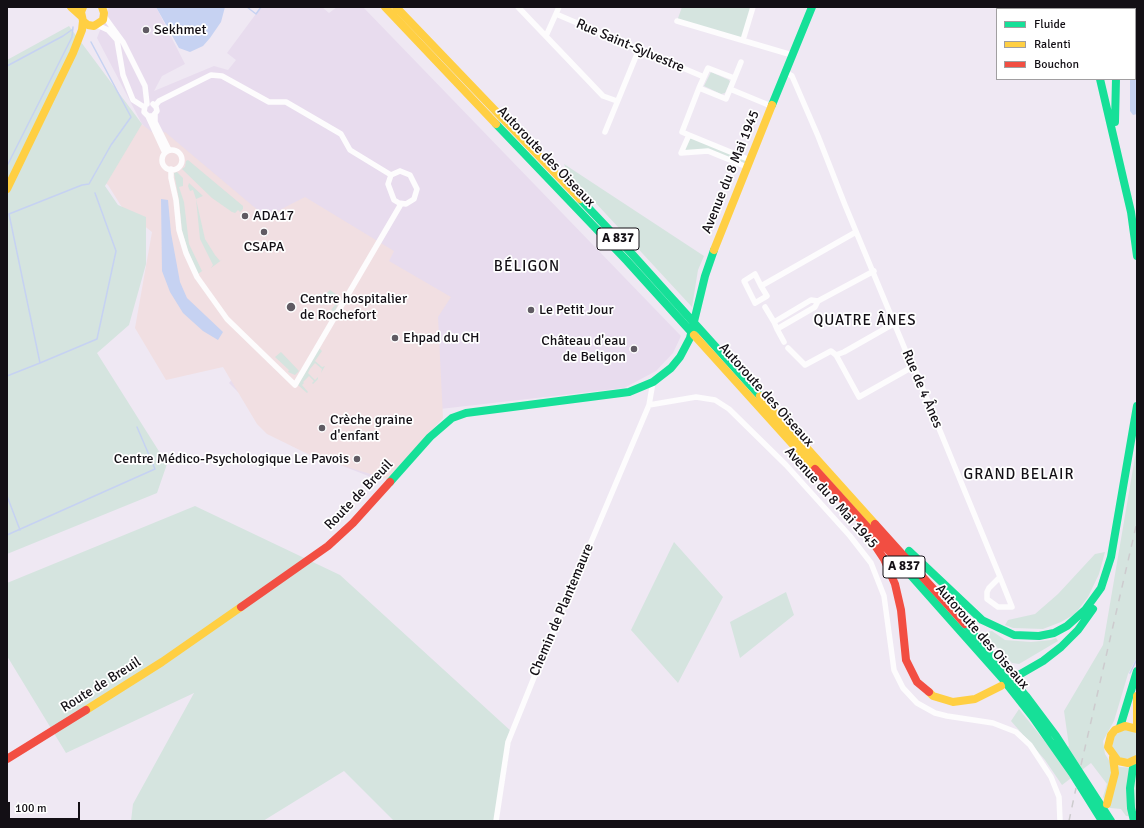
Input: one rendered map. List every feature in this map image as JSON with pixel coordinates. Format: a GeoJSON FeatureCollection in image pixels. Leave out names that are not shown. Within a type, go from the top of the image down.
{"type":"FeatureCollection","features":[{"type":"Feature","properties":{"kind":"main road"},"geometry":{"type":"LineString","coordinates":[[71,7],[88,24],[95,25]]}},
{"type":"Feature","properties":{"kind":"main road"},"geometry":{"type":"LineString","coordinates":[[7,188],[73,53],[82,30],[83,7]]}},
{"type":"Feature","properties":{"kind":"main road","name":"Autoroute des Oiseaux"},"geometry":{"type":"LineString","coordinates":[[385,7],[627,261],[1002,678],[1072,773],[1102,821]]}},
{"type":"Feature","properties":{"kind":"main road","name":"Autoroute des Oiseaux"},"geometry":{"type":"LineString","coordinates":[[396,7],[632,254],[1007,673],[1072,759],[1111,821]]}},
{"type":"Feature","properties":{"kind":"main road","name":"Avenue du 8 Mai 1945"},"geometry":{"type":"LineString","coordinates":[[684,350],[692,330],[704,276],[716,243],[812,7]]}},
{"type":"Feature","properties":{"kind":"main road"},"geometry":{"type":"LineString","coordinates":[[73,53],[89,29],[95,25],[103,10]]}},
{"type":"Feature","properties":{"kind":"main road"},"geometry":{"type":"LineString","coordinates":[[1100,80],[1131,212],[1137,256]]}},
{"type":"Feature","properties":{"kind":"main road"},"geometry":{"type":"LineString","coordinates":[[1116,80],[1114,109],[1117,147]]}},
{"type":"Feature","properties":{"kind":"main road","name":"Route de Breuil"},"geometry":{"type":"LineString","coordinates":[[7,759],[162,662],[328,546],[354,523],[430,437],[442,425],[452,418],[466,413],[629,392],[653,382],[671,368],[684,350]]}},
{"type":"Feature","properties":{"kind":"main road"},"geometry":{"type":"LineString","coordinates":[[1017,676],[1052,654],[1070,639],[1090,614],[1101,588],[1111,557],[1137,406]]}},
{"type":"Feature","properties":{"kind":"main road"},"geometry":{"type":"LineString","coordinates":[[804,457],[871,539],[891,573],[901,610],[906,660],[917,682],[933,696],[953,702],[975,699],[1001,686]]}},
{"type":"Feature","properties":{"kind":"main road"},"geometry":{"type":"LineString","coordinates":[[834,478],[960,601],[982,620],[1007,633],[1032,637],[1060,630],[1079,617],[1101,588]]}},
{"type":"Feature","properties":{"kind":"main road"},"geometry":{"type":"LineString","coordinates":[[1120,727],[1131,686],[1137,671]]}},
{"type":"Feature","properties":{"kind":"main road"},"geometry":{"type":"LineString","coordinates":[[1107,804],[1115,773],[1113,758],[1108,747],[1108,740],[1110,735],[1120,727],[1130,726],[1137,728],[1137,696]]}},
{"type":"Feature","properties":{"kind":"main road"},"geometry":{"type":"LineString","coordinates":[[1113,758],[1123,763],[1135,760],[1130,788],[1131,808],[1134,821]]}},
{"type":"Feature","properties":{"kind":"street"},"geometry":{"type":"LineString","coordinates":[[518,7],[602,96],[617,101]]}},
{"type":"Feature","properties":{"kind":"street"},"geometry":{"type":"LineString","coordinates":[[546,36],[559,7]]}},
{"type":"Feature","properties":{"kind":"street"},"geometry":{"type":"LineString","coordinates":[[743,40],[753,7]]}},
{"type":"Feature","properties":{"kind":"street"},"geometry":{"type":"LineString","coordinates":[[103,10],[119,36],[145,86],[144,112],[151,115],[167,151]]}},
{"type":"Feature","properties":{"kind":"street","name":"Rue Saint-Sylvestre"},"geometry":{"type":"LineString","coordinates":[[556,14],[704,78]]}},
{"type":"Feature","properties":{"kind":"street"},"geometry":{"type":"LineString","coordinates":[[678,21],[792,55]]}},
{"type":"Feature","properties":{"kind":"street"},"geometry":{"type":"LineString","coordinates":[[95,25],[108,30],[117,40],[123,75],[133,100],[145,106]]}},
{"type":"Feature","properties":{"kind":"street"},"geometry":{"type":"LineString","coordinates":[[605,132],[639,49]]}},
{"type":"Feature","properties":{"kind":"street"},"geometry":{"type":"LineString","coordinates":[[699,88],[726,99],[741,62]]}},
{"type":"Feature","properties":{"kind":"street"},"geometry":{"type":"LineString","coordinates":[[734,78],[708,68],[682,132],[749,164]]}},
{"type":"Feature","properties":{"kind":"street","name":"Rue de 4 Ânes"},"geometry":{"type":"LineString","coordinates":[[785,72],[792,76],[856,232],[874,271],[907,354],[914,366],[1005,589],[1012,607],[998,607],[987,599],[987,592],[989,588],[1000,577]]}},
{"type":"Feature","properties":{"kind":"street"},"geometry":{"type":"LineString","coordinates":[[155,106],[160,101],[211,76],[222,76],[269,102],[286,102],[294,106],[341,134],[350,150],[392,175]]}},
{"type":"Feature","properties":{"kind":"street"},"geometry":{"type":"LineString","coordinates":[[730,88],[771,106]]}},
{"type":"Feature","properties":{"kind":"street"},"geometry":{"type":"LineString","coordinates":[[145,106],[151,103],[155,106],[157,111],[151,115]]}},
{"type":"Feature","properties":{"kind":"street"},"geometry":{"type":"LineString","coordinates":[[689,135],[681,153],[708,151],[749,164]]}},
{"type":"Feature","properties":{"kind":"street"},"geometry":{"type":"LineString","coordinates":[[167,151],[162,158],[164,165],[171,170]]}},
{"type":"Feature","properties":{"kind":"street"},"geometry":{"type":"LineString","coordinates":[[167,151],[177,151],[182,158],[180,166],[171,170]]}},
{"type":"Feature","properties":{"kind":"street"},"geometry":{"type":"LineString","coordinates":[[171,170],[179,230],[186,253],[197,277],[227,319],[295,385],[401,204]]}},
{"type":"Feature","properties":{"kind":"street"},"geometry":{"type":"LineString","coordinates":[[400,171],[406,172],[410,175],[416,185],[417,193],[414,199],[409,203],[401,204],[394,200],[388,181],[392,175],[400,171]]}},
{"type":"Feature","properties":{"kind":"street"},"geometry":{"type":"LineString","coordinates":[[761,286],[856,232]]}},
{"type":"Feature","properties":{"kind":"street"},"geometry":{"type":"LineString","coordinates":[[777,329],[815,307],[818,301],[874,271]]}},
{"type":"Feature","properties":{"kind":"street"},"geometry":{"type":"LineString","coordinates":[[755,274],[761,286],[767,296],[755,302],[744,280],[755,274]]}},
{"type":"Feature","properties":{"kind":"street"},"geometry":{"type":"LineString","coordinates":[[774,322],[811,300],[818,301]]}},
{"type":"Feature","properties":{"kind":"street"},"geometry":{"type":"LineString","coordinates":[[765,308],[784,342]]}},
{"type":"Feature","properties":{"kind":"street"},"geometry":{"type":"LineString","coordinates":[[836,355],[895,323]]}},
{"type":"Feature","properties":{"kind":"street"},"geometry":{"type":"LineString","coordinates":[[788,348],[805,365],[832,351],[836,355],[859,397],[914,366]]}},
{"type":"Feature","properties":{"kind":"street"},"geometry":{"type":"LineString","coordinates":[[649,405],[653,382]]}},
{"type":"Feature","properties":{"kind":"street","name":"Avenue du 8 Mai 1945"},"geometry":{"type":"LineString","coordinates":[[649,405],[696,397],[706,397],[715,400],[729,409],[786,465],[850,536],[871,563],[884,596],[894,670],[903,688],[917,703],[935,713],[993,722],[1016,732],[1030,745],[1051,777],[1059,797],[1060,821]]}},
{"type":"Feature","properties":{"kind":"street","name":"Chemin de Plantemaure"},"geometry":{"type":"LineString","coordinates":[[496,821],[508,742],[649,405]]}},
{"type":"Feature","properties":{"kind":"shaded area"},"geometry":{"type":"Polygon","coordinates":[[[109,7],[156,7],[185,64],[162,76],[154,91],[214,66],[228,70],[236,60],[227,53],[261,7],[322,7],[329,13],[337,7],[363,7],[681,336],[673,353],[656,371],[624,388],[440,409],[381,481],[292,446],[229,383],[255,353],[163,149],[142,124],[97,38],[109,7]]]}},
{"type":"Feature","properties":{"kind":"shaded area"},"geometry":{"type":"Polygon","coordinates":[[[682,7],[752,7],[743,40],[677,21],[682,7]]]}},
{"type":"Feature","properties":{"kind":"shaded area"},"geometry":{"type":"Polygon","coordinates":[[[69,26],[142,124],[105,186],[118,205],[146,217],[146,264],[129,325],[97,353],[167,464],[157,493],[7,554],[7,60],[69,26]]]}},
{"type":"Feature","properties":{"kind":"shaded area"},"geometry":{"type":"Polygon","coordinates":[[[711,72],[729,80],[730,82],[725,93],[721,94],[704,86],[711,72]]]}},
{"type":"Feature","properties":{"kind":"shaded area","name":"Centre hospitalier de Rochefort"},"geometry":{"type":"Polygon","coordinates":[[[136,120],[156,135],[165,132],[266,217],[305,197],[394,251],[389,261],[451,297],[438,317],[443,418],[387,479],[314,457],[267,434],[257,424],[223,367],[166,380],[135,328],[152,232],[123,209],[108,185],[101,180],[136,120]]]}},
{"type":"Feature","properties":{"kind":"shaded area"},"geometry":{"type":"Polygon","coordinates":[[[689,135],[750,160],[747,167],[708,151],[681,153],[689,135]]]}},
{"type":"Feature","properties":{"kind":"shaded area"},"geometry":{"type":"Polygon","coordinates":[[[188,160],[243,206],[243,209],[240,212],[238,210],[235,213],[232,212],[212,198],[182,169],[185,167],[186,161],[188,160]]]}},
{"type":"Feature","properties":{"kind":"shaded area"},"geometry":{"type":"Polygon","coordinates":[[[564,164],[704,256],[698,270],[692,307],[568,173],[564,164]]]}},
{"type":"Feature","properties":{"kind":"shaded area"},"geometry":{"type":"Polygon","coordinates":[[[177,172],[183,178],[183,186],[179,187],[184,202],[189,244],[202,271],[205,269],[198,274],[188,251],[182,231],[179,200],[174,173],[177,172]]]}},
{"type":"Feature","properties":{"kind":"shaded area"},"geometry":{"type":"Polygon","coordinates":[[[189,183],[203,196],[196,199],[193,190],[190,191],[188,186],[189,183]]]}},
{"type":"Feature","properties":{"kind":"shaded area"},"geometry":{"type":"Polygon","coordinates":[[[196,199],[205,239],[220,261],[223,259],[211,268],[213,265],[200,239],[196,199]]]}},
{"type":"Feature","properties":{"kind":"shaded area"},"geometry":{"type":"Polygon","coordinates":[[[330,290],[337,295],[340,300],[334,312],[331,310],[335,305],[328,299],[322,305],[314,298],[318,294],[325,295],[330,290]]]}},
{"type":"Feature","properties":{"kind":"shaded area"},"geometry":{"type":"Polygon","coordinates":[[[319,348],[322,351],[315,361],[322,367],[325,366],[321,373],[322,369],[315,363],[310,369],[308,373],[315,380],[318,377],[318,379],[313,384],[312,383],[314,381],[309,376],[303,382],[304,383],[302,385],[308,392],[307,393],[298,385],[319,348]]]}},
{"type":"Feature","properties":{"kind":"shaded area"},"geometry":{"type":"Polygon","coordinates":[[[281,352],[299,371],[295,375],[288,372],[289,370],[275,357],[281,352]]]}},
{"type":"Feature","properties":{"kind":"shaded area"},"geometry":{"type":"Polygon","coordinates":[[[1137,445],[1137,657],[1128,674],[1114,721],[1103,741],[1105,754],[1110,762],[1120,767],[1137,768],[1137,817],[1126,816],[1121,809],[1110,808],[1103,797],[1107,784],[1091,763],[1062,785],[1045,760],[1011,721],[1019,709],[1055,754],[1069,746],[1064,711],[1103,645],[1137,445]]]}},
{"type":"Feature","properties":{"kind":"shaded area"},"geometry":{"type":"Polygon","coordinates":[[[195,506],[340,575],[512,732],[498,821],[394,821],[344,771],[263,821],[131,821],[133,804],[194,693],[66,753],[7,656],[7,583],[195,506]]]}},
{"type":"Feature","properties":{"kind":"shaded area"},"geometry":{"type":"Polygon","coordinates":[[[674,542],[723,597],[678,683],[631,630],[674,542]]]}},
{"type":"Feature","properties":{"kind":"shaded area"},"geometry":{"type":"Polygon","coordinates":[[[1105,552],[1099,574],[1088,597],[1075,614],[1061,622],[1043,629],[1013,628],[1005,625],[1008,620],[1035,614],[1058,594],[1095,554],[1105,552]]]}},
{"type":"Feature","properties":{"kind":"shaded area"},"geometry":{"type":"Polygon","coordinates":[[[786,592],[794,615],[740,658],[730,622],[786,592]]]}},
{"type":"Feature","properties":{"kind":"shaded area"},"geometry":{"type":"Polygon","coordinates":[[[992,631],[1005,640],[1031,642],[1056,638],[1058,641],[1019,664],[1012,663],[989,639],[987,632],[992,631]]]}},
{"type":"Feature","properties":{"kind":"shaded area"},"geometry":{"type":"Polygon","coordinates":[[[1123,730],[1132,731],[1137,734],[1137,756],[1134,758],[1121,759],[1112,749],[1114,736],[1123,730]]]}},
{"type":"Feature","properties":{"kind":"water"},"geometry":{"type":"Polygon","coordinates":[[[156,7],[225,7],[221,22],[210,38],[203,46],[190,52],[179,48],[156,7]]]}},
{"type":"Feature","properties":{"kind":"water"},"geometry":{"type":"Polygon","coordinates":[[[1137,72],[1137,114],[1133,115],[1130,111],[1130,80],[1136,80],[1137,72]]]}},
{"type":"Feature","properties":{"kind":"water"},"geometry":{"type":"Polygon","coordinates":[[[161,199],[168,200],[171,233],[180,282],[187,298],[223,332],[218,340],[203,331],[183,313],[170,292],[162,271],[161,199]]]}},
{"type":"Feature","properties":{"kind":"waterway"},"geometry":{"type":"LineString","coordinates":[[247,7],[256,14],[261,7]]}},
{"type":"Feature","properties":{"kind":"waterway"},"geometry":{"type":"LineString","coordinates":[[7,166],[72,37],[73,27]]}},
{"type":"Feature","properties":{"kind":"waterway"},"geometry":{"type":"LineString","coordinates":[[7,66],[63,36],[73,29]]}},
{"type":"Feature","properties":{"kind":"waterway"},"geometry":{"type":"LineString","coordinates":[[91,42],[131,117],[111,145],[89,184],[82,185],[9,214],[40,363],[97,339],[116,251],[95,193]]}},
{"type":"Feature","properties":{"kind":"waterway"},"geometry":{"type":"LineString","coordinates":[[7,376],[40,363]]}},
{"type":"Feature","properties":{"kind":"waterway"},"geometry":{"type":"LineString","coordinates":[[7,535],[155,469],[137,427]]}},
{"type":"Feature","properties":{"kind":"waterway"},"geometry":{"type":"LineString","coordinates":[[7,496],[20,530]]}},
{"type":"Feature","properties":{"kind":"waterway"},"geometry":{"type":"LineString","coordinates":[[1130,673],[1137,659]]}},
{"type":"Feature","properties":{"kind":"railway"},"geometry":{"type":"LineString","coordinates":[[1081,765],[1137,522]]}},
{"type":"Feature","properties":{"kind":"railway"},"geometry":{"type":"LineString","coordinates":[[1069,821],[1076,788]]}},
{"type":"Feature","properties":{"kind":"traffic: fast"},"geometry":{"type":"LineString","coordinates":[[772,105],[812,7]]}},
{"type":"Feature","properties":{"kind":"traffic: fast"},"geometry":{"type":"LineString","coordinates":[[1100,80],[1131,212],[1137,256]]}},
{"type":"Feature","properties":{"kind":"traffic: fast"},"geometry":{"type":"LineString","coordinates":[[1115,122],[1116,80]]}},
{"type":"Feature","properties":{"kind":"traffic: fast"},"geometry":{"type":"LineString","coordinates":[[496,124],[627,261],[694,335]]}},
{"type":"Feature","properties":{"kind":"traffic: fast"},"geometry":{"type":"LineString","coordinates":[[580,199],[632,254],[760,396]]}},
{"type":"Feature","properties":{"kind":"traffic: fast"},"geometry":{"type":"LineString","coordinates":[[390,482],[430,437],[452,418],[466,413],[629,392],[653,382],[671,368],[680,357],[690,338],[705,276],[714,250]]}},
{"type":"Feature","properties":{"kind":"traffic: fast"},"geometry":{"type":"LineString","coordinates":[[1101,588],[1111,557],[1137,406]]}},
{"type":"Feature","properties":{"kind":"traffic: fast"},"geometry":{"type":"LineString","coordinates":[[909,551],[982,620],[1014,635],[1039,636],[1054,633],[1067,626],[1085,610],[1101,588]]}},
{"type":"Feature","properties":{"kind":"traffic: fast"},"geometry":{"type":"LineString","coordinates":[[907,571],[1002,678],[1032,716],[1072,773],[1102,821]]}},
{"type":"Feature","properties":{"kind":"traffic: fast"},"geometry":{"type":"LineString","coordinates":[[1017,676],[1043,661],[1061,647],[1078,630],[1093,609]]}},
{"type":"Feature","properties":{"kind":"traffic: fast"},"geometry":{"type":"LineString","coordinates":[[965,624],[1026,696],[1056,736],[1111,821]]}},
{"type":"Feature","properties":{"kind":"traffic: fast"},"geometry":{"type":"LineString","coordinates":[[1120,727],[1137,671]]}},
{"type":"Feature","properties":{"kind":"traffic: fast"},"geometry":{"type":"LineString","coordinates":[[1134,761],[1130,788],[1131,808],[1134,821]]}},
{"type":"Feature","properties":{"kind":"traffic: slow"},"geometry":{"type":"LineString","coordinates":[[71,7],[81,16]]}},
{"type":"Feature","properties":{"kind":"traffic: slow"},"geometry":{"type":"LineString","coordinates":[[83,7],[81,12],[83,21],[88,25],[94,26],[103,20],[104,13],[102,7]]}},
{"type":"Feature","properties":{"kind":"traffic: slow"},"geometry":{"type":"LineString","coordinates":[[385,7],[496,124]]}},
{"type":"Feature","properties":{"kind":"traffic: slow"},"geometry":{"type":"LineString","coordinates":[[396,7],[580,199]]}},
{"type":"Feature","properties":{"kind":"traffic: slow"},"geometry":{"type":"LineString","coordinates":[[7,189],[73,53],[82,30],[83,21]]}},
{"type":"Feature","properties":{"kind":"traffic: slow"},"geometry":{"type":"LineString","coordinates":[[714,250],[772,105]]}},
{"type":"Feature","properties":{"kind":"traffic: slow"},"geometry":{"type":"LineString","coordinates":[[694,335],[815,469]]}},
{"type":"Feature","properties":{"kind":"traffic: slow"},"geometry":{"type":"LineString","coordinates":[[760,396],[875,524]]}},
{"type":"Feature","properties":{"kind":"traffic: slow"},"geometry":{"type":"LineString","coordinates":[[86,710],[162,662],[241,607]]}},
{"type":"Feature","properties":{"kind":"traffic: slow"},"geometry":{"type":"LineString","coordinates":[[929,692],[933,696],[953,702],[975,699],[1001,686]]}},
{"type":"Feature","properties":{"kind":"traffic: slow"},"geometry":{"type":"LineString","coordinates":[[1137,696],[1137,727]]}},
{"type":"Feature","properties":{"kind":"traffic: slow"},"geometry":{"type":"LineString","coordinates":[[1137,729],[1125,726],[1115,730],[1111,735],[1108,747],[1118,761],[1128,763],[1137,759]]}},
{"type":"Feature","properties":{"kind":"traffic: slow"},"geometry":{"type":"LineString","coordinates":[[1107,804],[1115,773],[1113,758]]}},
{"type":"Feature","properties":{"kind":"traffic: jam"},"geometry":{"type":"LineString","coordinates":[[815,469],[907,571]]}},
{"type":"Feature","properties":{"kind":"traffic: jam"},"geometry":{"type":"LineString","coordinates":[[241,607],[328,546],[353,523],[390,482]]}},
{"type":"Feature","properties":{"kind":"traffic: jam"},"geometry":{"type":"LineString","coordinates":[[875,524],[965,624]]}},
{"type":"Feature","properties":{"kind":"traffic: jam"},"geometry":{"type":"LineString","coordinates":[[870,538],[884,559],[895,584],[901,610],[906,660],[917,682],[929,692]]}},
{"type":"Feature","properties":{"kind":"traffic: jam"},"geometry":{"type":"LineString","coordinates":[[7,759],[86,710]]}},
{"type":"Feature","properties":{"kind":"place","name":"Sekhmet"},"geometry":{"type":"Point","coordinates":[146,30]}},
{"type":"Feature","properties":{"kind":"place","name":"ADA17"},"geometry":{"type":"Point","coordinates":[245,216]}},
{"type":"Feature","properties":{"kind":"place","name":"CSAPA"},"geometry":{"type":"Point","coordinates":[264,232]}},
{"type":"Feature","properties":{"kind":"place","name":"Centre hospitalier de Rochefort"},"geometry":{"type":"Point","coordinates":[291,307]}},
{"type":"Feature","properties":{"kind":"place","name":"Le Petit Jour"},"geometry":{"type":"Point","coordinates":[531,310]}},
{"type":"Feature","properties":{"kind":"place","name":"Ehpad du CH"},"geometry":{"type":"Point","coordinates":[395,338]}},
{"type":"Feature","properties":{"kind":"place","name":"Château d'eau de Beligon"},"geometry":{"type":"Point","coordinates":[634,349]}},
{"type":"Feature","properties":{"kind":"place","name":"Crèche graine d'enfant"},"geometry":{"type":"Point","coordinates":[322,428]}},
{"type":"Feature","properties":{"kind":"place","name":"Centre Médico-Psychologique Le Pavois"},"geometry":{"type":"Point","coordinates":[357,459]}},
{"type":"Feature","properties":{"kind":"district","name":"BÉLIGON"},"geometry":{"type":"Point","coordinates":[527,267]}},
{"type":"Feature","properties":{"kind":"district","name":"QUATRE ÂNES"},"geometry":{"type":"Point","coordinates":[865,321]}},
{"type":"Feature","properties":{"kind":"district","name":"GRAND BELAIR"},"geometry":{"type":"Point","coordinates":[1019,475]}}]}
